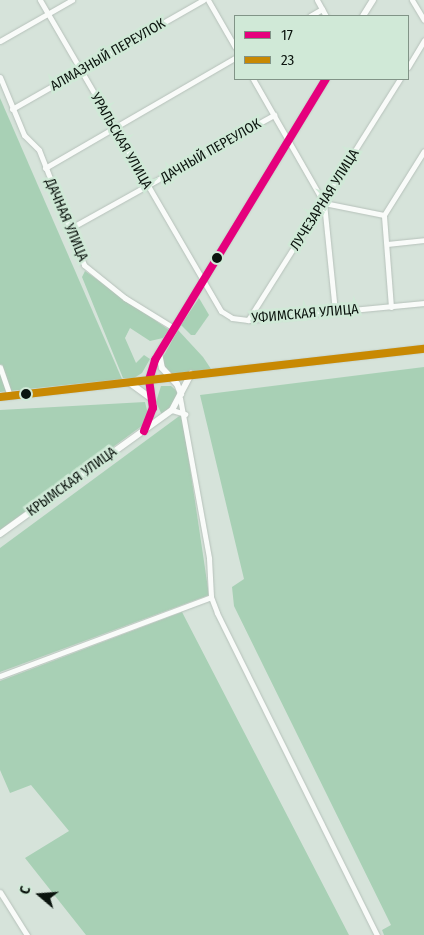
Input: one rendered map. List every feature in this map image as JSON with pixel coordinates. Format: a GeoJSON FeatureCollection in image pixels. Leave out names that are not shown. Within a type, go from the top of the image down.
{"type":"FeatureCollection","features":[{"type":"Feature","properties":{"kind":"main road"},"geometry":{"type":"LineString","coordinates":[[364,15],[373,0]]}},
{"type":"Feature","properties":{"kind":"main road"},"geometry":{"type":"LineString","coordinates":[[130,383],[138,381],[160,353],[325,80]]}},
{"type":"Feature","properties":{"kind":"main road"},"geometry":{"type":"LineString","coordinates":[[0,397],[424,349]]}},
{"type":"Feature","properties":{"kind":"main road"},"geometry":{"type":"LineString","coordinates":[[160,353],[162,368],[180,388],[181,396]]}},
{"type":"Feature","properties":{"kind":"main road"},"geometry":{"type":"LineString","coordinates":[[144,431],[153,408],[149,380],[155,360]]}},
{"type":"Feature","properties":{"kind":"main road"},"geometry":{"type":"LineString","coordinates":[[153,408],[159,415],[170,412],[181,396],[191,374]]}},
{"type":"Feature","properties":{"kind":"main road"},"geometry":{"type":"LineString","coordinates":[[152,399],[161,379]]}},
{"type":"Feature","properties":{"kind":"main road"},"geometry":{"type":"LineString","coordinates":[[130,383],[152,399]]}},
{"type":"Feature","properties":{"kind":"main road","name":"КРЫМСКАЯ УЛИЦА"},"geometry":{"type":"LineString","coordinates":[[0,534],[170,412]]}},
{"type":"Feature","properties":{"kind":"street","name":"УРАЛЬСКАЯ УЛИЦА"},"geometry":{"type":"LineString","coordinates":[[40,0],[203,282]]}},
{"type":"Feature","properties":{"kind":"street"},"geometry":{"type":"LineString","coordinates":[[0,41],[72,0]]}},
{"type":"Feature","properties":{"kind":"street","name":"АЛМАЗНЫЙ ПЕРЕУЛОК"},"geometry":{"type":"LineString","coordinates":[[12,109],[82,72],[203,0]]}},
{"type":"Feature","properties":{"kind":"street"},"geometry":{"type":"LineString","coordinates":[[208,0],[234,45]]}},
{"type":"Feature","properties":{"kind":"street"},"geometry":{"type":"LineString","coordinates":[[317,0],[325,15]]}},
{"type":"Feature","properties":{"kind":"street"},"geometry":{"type":"LineString","coordinates":[[412,0],[424,20]]}},
{"type":"Feature","properties":{"kind":"street"},"geometry":{"type":"LineString","coordinates":[[312,15],[322,9]]}},
{"type":"Feature","properties":{"kind":"street"},"geometry":{"type":"LineString","coordinates":[[409,65],[424,40]]}},
{"type":"Feature","properties":{"kind":"street"},"geometry":{"type":"LineString","coordinates":[[45,168],[234,59]]}},
{"type":"Feature","properties":{"kind":"street","name":"ДАЧНАЯ УЛИЦА"},"geometry":{"type":"LineString","coordinates":[[0,77],[24,135],[39,150],[84,265],[125,298],[174,328]]}},
{"type":"Feature","properties":{"kind":"street"},"geometry":{"type":"LineString","coordinates":[[254,80],[324,203],[335,312]]}},
{"type":"Feature","properties":{"kind":"street","name":"ЛУЧЕЗАРНАЯ УЛИЦА"},"geometry":{"type":"LineString","coordinates":[[248,320],[324,203],[399,80]]}},
{"type":"Feature","properties":{"kind":"street","name":"ДАЧНЫЙ ПЕРЕУЛОК"},"geometry":{"type":"LineString","coordinates":[[69,229],[274,115]]}},
{"type":"Feature","properties":{"kind":"street"},"geometry":{"type":"LineString","coordinates":[[391,306],[384,215],[424,151]]}},
{"type":"Feature","properties":{"kind":"street"},"geometry":{"type":"LineString","coordinates":[[324,203],[384,215]]}},
{"type":"Feature","properties":{"kind":"street"},"geometry":{"type":"LineString","coordinates":[[387,244],[424,240]]}},
{"type":"Feature","properties":{"kind":"street","name":"УФИМСКАЯ УЛИЦА"},"geometry":{"type":"LineString","coordinates":[[203,282],[221,312],[232,318],[248,320],[424,302]]}},
{"type":"Feature","properties":{"kind":"street"},"geometry":{"type":"LineString","coordinates":[[0,367],[10,396]]}},
{"type":"Feature","properties":{"kind":"street"},"geometry":{"type":"LineString","coordinates":[[181,396],[209,558],[211,597],[377,935]]}},
{"type":"Feature","properties":{"kind":"street"},"geometry":{"type":"LineString","coordinates":[[170,412],[185,414]]}},
{"type":"Feature","properties":{"kind":"street"},"geometry":{"type":"LineString","coordinates":[[0,676],[211,597]]}},
{"type":"Feature","properties":{"kind":"street"},"geometry":{"type":"LineString","coordinates":[[0,892],[27,935]]}},
{"type":"Feature","properties":{"kind":"green space"},"geometry":{"type":"Polygon","coordinates":[[[0,98],[122,379],[0,392],[0,98]]]}},
{"type":"Feature","properties":{"kind":"green space"},"geometry":{"type":"Polygon","coordinates":[[[85,271],[169,330],[163,338],[150,341],[130,328],[125,338],[136,363],[144,355],[150,359],[142,373],[134,378],[123,378],[82,277],[85,271]]]}},
{"type":"Feature","properties":{"kind":"green space"},"geometry":{"type":"Polygon","coordinates":[[[199,298],[209,315],[195,335],[191,335],[181,325],[199,298]]]}},
{"type":"Feature","properties":{"kind":"green space"},"geometry":{"type":"Polygon","coordinates":[[[178,330],[203,357],[211,369],[172,374],[164,367],[163,357],[178,330]]]}},
{"type":"Feature","properties":{"kind":"green space"},"geometry":{"type":"Polygon","coordinates":[[[424,367],[424,935],[384,935],[382,930],[391,925],[234,606],[232,587],[244,579],[200,395],[424,367]]]}},
{"type":"Feature","properties":{"kind":"green space"},"geometry":{"type":"Polygon","coordinates":[[[161,386],[171,386],[178,392],[178,398],[165,414],[161,413],[156,402],[161,386]]]}},
{"type":"Feature","properties":{"kind":"green space"},"geometry":{"type":"Polygon","coordinates":[[[145,402],[149,418],[143,425],[0,530],[0,410],[145,402]]]}},
{"type":"Feature","properties":{"kind":"green space"},"geometry":{"type":"Polygon","coordinates":[[[182,414],[209,595],[0,672],[0,548],[182,414]]]}},
{"type":"Feature","properties":{"kind":"green space"},"geometry":{"type":"Polygon","coordinates":[[[182,612],[349,935],[86,935],[25,858],[69,831],[31,785],[10,793],[0,770],[0,681],[182,612]]]}},
{"type":"Feature","properties":{"kind":"transit line","name":"17"},"geometry":{"type":"LineString","coordinates":[[144,431],[153,408],[149,380],[155,360],[325,80]]}},
{"type":"Feature","properties":{"kind":"transit line","name":"23"},"geometry":{"type":"LineString","coordinates":[[0,397],[424,349]]}}]}
